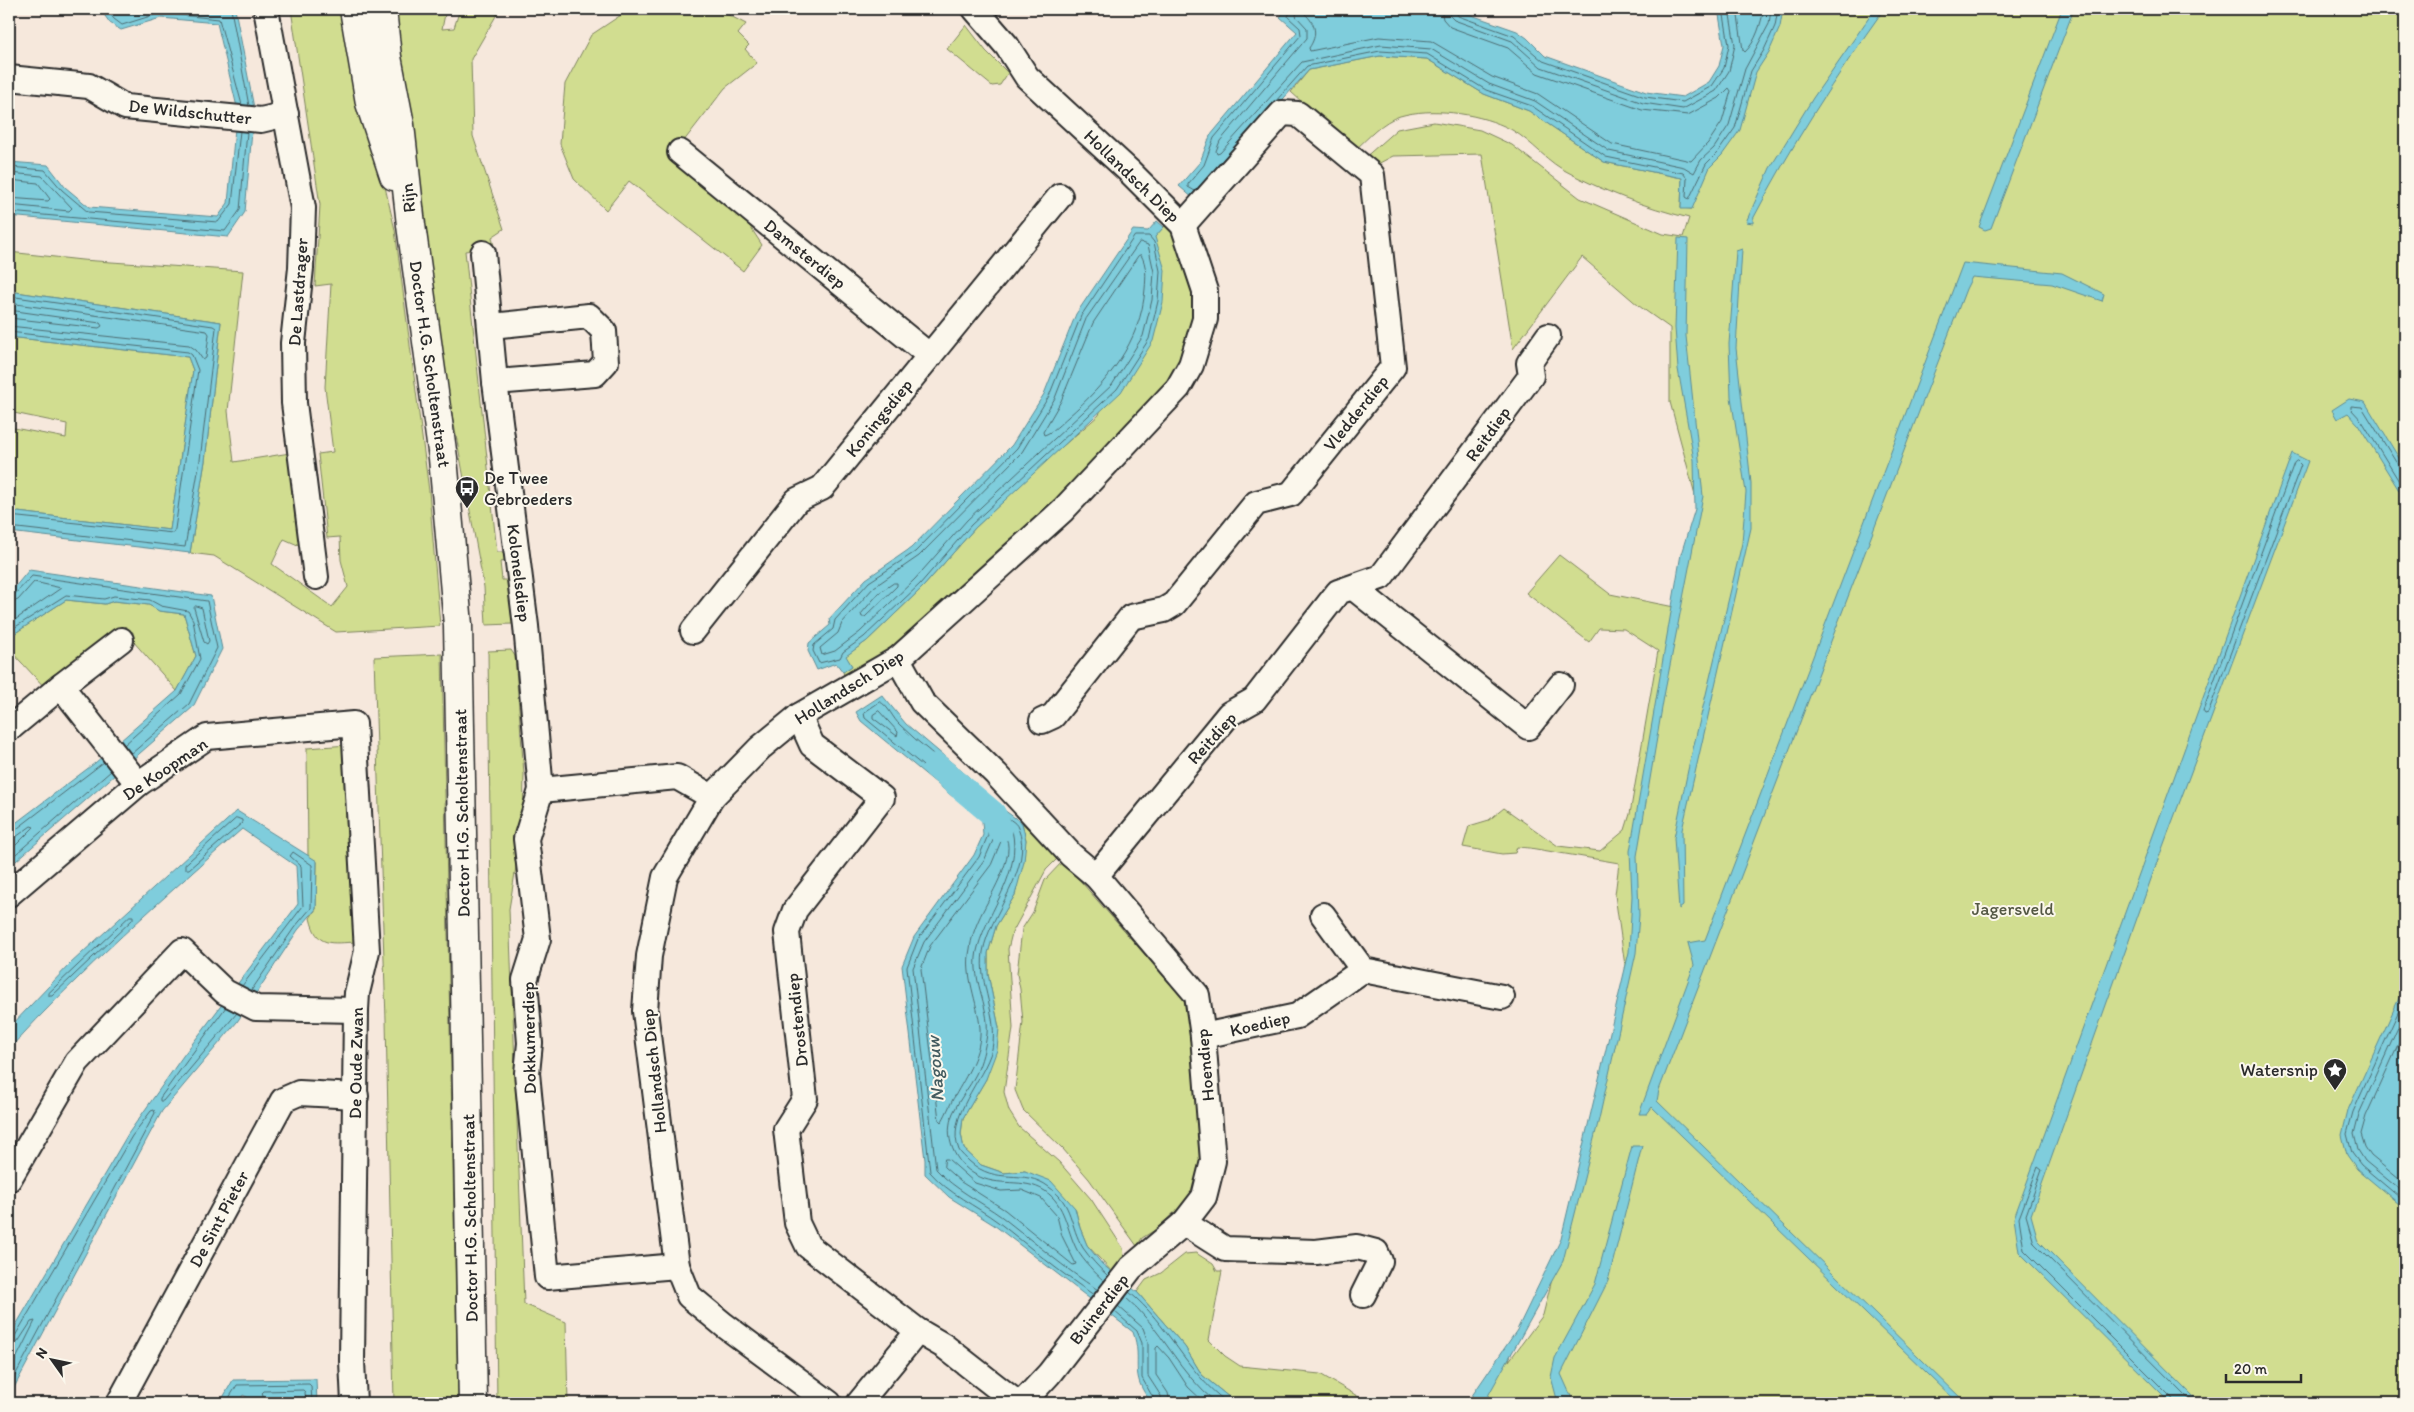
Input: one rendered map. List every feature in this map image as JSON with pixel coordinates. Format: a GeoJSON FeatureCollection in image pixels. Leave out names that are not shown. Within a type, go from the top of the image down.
{"type":"FeatureCollection","features":[{"type":"Feature","properties":{"kind":"main road","name":"Rijn"},"geometry":{"type":"LineString","coordinates":[[354,9],[370,103],[411,225]]}},
{"type":"Feature","properties":{"kind":"main road","name":"Rijn"},"geometry":{"type":"LineString","coordinates":[[382,9],[387,57],[400,125],[411,225]]}},
{"type":"Feature","properties":{"kind":"main road","name":"Doctor H.G. Scholtenstraat"},"geometry":{"type":"LineString","coordinates":[[411,225],[443,458],[458,625],[474,1403]]}},
{"type":"Feature","properties":{"kind":"street","name":"De Lastdrager"},"geometry":{"type":"LineString","coordinates":[[266,9],[303,208],[293,343],[294,403],[316,577]]}},
{"type":"Feature","properties":{"kind":"street","name":"Hollandsch Diep"},"geometry":{"type":"LineString","coordinates":[[829,1403],[724,1325],[689,1296],[677,1266],[645,1010],[649,956],[664,878],[712,797],[760,748],[799,716],[898,659],[1063,510],[1178,388],[1191,365],[1204,319],[1205,290],[1183,225],[1028,77],[1007,46],[975,9]]}},
{"type":"Feature","properties":{"kind":"street","name":"De Wildschutter"},"geometry":{"type":"LineString","coordinates":[[9,78],[89,86],[125,106],[261,120],[286,114]]}},
{"type":"Feature","properties":{"kind":"street","name":"Vledderdiep"},"geometry":{"type":"LineString","coordinates":[[1042,721],[1053,716],[1131,617],[1164,610],[1174,604],[1256,503],[1291,494],[1393,367],[1372,175],[1298,114],[1282,113],[1183,225]]}},
{"type":"Feature","properties":{"kind":"street","name":"Damsterdiep"},"geometry":{"type":"LineString","coordinates":[[680,152],[930,356]]}},
{"type":"Feature","properties":{"kind":"street","name":"Koningsdiep"},"geometry":{"type":"LineString","coordinates":[[693,630],[797,500],[822,488],[1060,196]]}},
{"type":"Feature","properties":{"kind":"street","name":"Kolonelsdiep"},"geometry":{"type":"LineString","coordinates":[[483,253],[495,382],[526,626],[541,790]]}},
{"type":"Feature","properties":{"kind":"street"},"geometry":{"type":"LineString","coordinates":[[491,326],[589,316],[604,331],[606,362],[595,374],[495,382]]}},
{"type":"Feature","properties":{"kind":"street","name":"Reitdiep"},"geometry":{"type":"LineString","coordinates":[[1096,876],[1230,714],[1254,700],[1338,592],[1381,577],[1531,376],[1529,362],[1548,336]]}},
{"type":"Feature","properties":{"kind":"street"},"geometry":{"type":"LineString","coordinates":[[1354,588],[1528,727],[1561,685]]}},
{"type":"Feature","properties":{"kind":"street"},"geometry":{"type":"LineString","coordinates":[[9,729],[121,640]]}},
{"type":"Feature","properties":{"kind":"street","name":"Hoendiep"},"geometry":{"type":"LineString","coordinates":[[898,659],[922,702],[1012,790],[1071,855],[1096,876],[1197,995],[1204,1036],[1213,1160],[1204,1197],[1184,1223]]}},
{"type":"Feature","properties":{"kind":"street"},"geometry":{"type":"LineString","coordinates":[[61,686],[132,778]]}},
{"type":"Feature","properties":{"kind":"street","name":"Drostendiep"},"geometry":{"type":"LineString","coordinates":[[799,716],[812,744],[882,798],[795,910],[787,932],[805,1099],[786,1129],[797,1223],[808,1246],[918,1331],[944,1346],[1017,1403]]}},
{"type":"Feature","properties":{"kind":"street","name":"De Koopman"},"geometry":{"type":"LineString","coordinates":[[9,894],[132,778],[207,737],[354,724]]}},
{"type":"Feature","properties":{"kind":"street","name":"De Oude Zwan"},"geometry":{"type":"LineString","coordinates":[[354,724],[367,951],[357,994],[356,1010],[352,1332],[354,1403]]}},
{"type":"Feature","properties":{"kind":"street"},"geometry":{"type":"LineString","coordinates":[[541,790],[677,777],[712,797]]}},
{"type":"Feature","properties":{"kind":"street","name":"Dokkumerdiep"},"geometry":{"type":"LineString","coordinates":[[541,790],[526,839],[538,939],[524,980],[530,1043],[527,1073],[547,1277],[677,1266]]}},
{"type":"Feature","properties":{"kind":"street"},"geometry":{"type":"LineString","coordinates":[[1323,915],[1363,970],[1502,997]]}},
{"type":"Feature","properties":{"kind":"street"},"geometry":{"type":"LineString","coordinates":[[9,1179],[77,1062],[182,951],[225,992],[256,1008],[356,1010]]}},
{"type":"Feature","properties":{"kind":"street","name":"Koediep"},"geometry":{"type":"LineString","coordinates":[[1204,1036],[1297,1016],[1363,970]]}},
{"type":"Feature","properties":{"kind":"street","name":"De Sint Pieter"},"geometry":{"type":"LineString","coordinates":[[118,1403],[284,1100],[299,1093],[356,1096]]}},
{"type":"Feature","properties":{"kind":"street"},"geometry":{"type":"LineString","coordinates":[[1184,1223],[1225,1249],[1316,1252],[1357,1246],[1367,1248],[1376,1252],[1380,1261],[1363,1295]]}},
{"type":"Feature","properties":{"kind":"street","name":"Buinerdiep"},"geometry":{"type":"LineString","coordinates":[[1022,1403],[1049,1374],[1131,1268],[1184,1223]]}},
{"type":"Feature","properties":{"kind":"street"},"geometry":{"type":"LineString","coordinates":[[859,1403],[918,1331]]}},
{"type":"Feature","properties":{"kind":"green space"},"geometry":{"type":"Polygon","coordinates":[[[291,9],[347,9],[360,79],[395,230],[429,491],[440,626],[336,632],[214,556],[190,553],[205,461],[221,322],[9,291],[9,252],[82,260],[243,271],[228,411],[234,462],[290,453],[300,546],[284,539],[272,564],[332,607],[348,587],[341,560],[340,537],[327,538],[318,454],[333,452],[325,387],[331,284],[315,286],[320,205],[291,9]]]}},
{"type":"Feature","properties":{"kind":"green space"},"geometry":{"type":"Polygon","coordinates":[[[391,9],[446,9],[442,29],[454,28],[460,9],[500,9],[471,59],[473,136],[504,229],[492,237],[494,247],[465,251],[497,552],[506,552],[507,561],[500,562],[502,580],[509,580],[512,624],[486,625],[484,587],[444,370],[391,9]]]}},
{"type":"Feature","properties":{"kind":"green space"},"geometry":{"type":"Polygon","coordinates":[[[630,9],[717,9],[746,24],[738,34],[749,45],[745,49],[757,63],[725,88],[673,155],[740,211],[762,245],[743,271],[629,181],[606,210],[574,179],[560,144],[565,84],[591,35],[630,9]]]}},
{"type":"Feature","properties":{"kind":"green space","name":"Jagersveld"},"geometry":{"type":"Polygon","coordinates":[[[1776,9],[2405,9],[2405,1403],[1472,1403],[1515,1339],[1509,1361],[1543,1315],[1627,980],[1615,895],[1619,863],[1530,848],[1517,847],[1515,853],[1502,854],[1463,847],[1469,826],[1489,820],[1504,808],[1558,846],[1600,851],[1625,830],[1630,814],[1658,651],[1624,629],[1599,628],[1589,642],[1526,593],[1559,555],[1610,594],[1679,608],[1697,502],[1670,402],[1670,328],[1639,306],[1582,257],[1513,349],[1482,154],[1393,156],[1374,166],[1362,160],[1397,129],[1434,122],[1480,130],[1512,145],[1580,198],[1663,234],[1683,237],[1689,218],[1656,209],[1608,191],[1562,169],[1512,130],[1492,121],[1467,115],[1425,112],[1400,116],[1394,118],[1370,135],[1355,150],[1291,92],[1309,70],[1380,56],[1427,59],[1484,94],[1529,111],[1604,162],[1682,178],[1681,208],[1691,209],[1776,9]]]}},
{"type":"Feature","properties":{"kind":"green space"},"geometry":{"type":"Polygon","coordinates":[[[966,25],[986,51],[1008,73],[1000,85],[992,86],[947,49],[966,25]]]}},
{"type":"Feature","properties":{"kind":"green space"},"geometry":{"type":"Polygon","coordinates":[[[1167,224],[1185,255],[1198,313],[1181,367],[1163,393],[1000,559],[918,630],[845,678],[843,672],[852,666],[845,656],[867,641],[923,587],[975,528],[1042,464],[1099,415],[1155,236],[1167,224]]]}},
{"type":"Feature","properties":{"kind":"green space"},"geometry":{"type":"Polygon","coordinates":[[[9,337],[188,357],[193,370],[170,530],[9,511],[9,427],[66,438],[67,424],[9,412],[9,337]]]}},
{"type":"Feature","properties":{"kind":"green space"},"geometry":{"type":"Polygon","coordinates":[[[66,600],[105,604],[114,601],[149,605],[159,611],[184,614],[196,656],[177,691],[132,640],[133,632],[127,631],[48,691],[9,649],[9,637],[66,600]]]}},
{"type":"Feature","properties":{"kind":"green space"},"geometry":{"type":"Polygon","coordinates":[[[511,650],[515,656],[524,774],[523,825],[509,909],[524,1304],[566,1322],[568,1403],[497,1403],[488,651],[511,650]]]}},
{"type":"Feature","properties":{"kind":"green space"},"geometry":{"type":"Polygon","coordinates":[[[442,654],[458,1403],[394,1403],[386,1020],[374,657],[442,654]]]}},
{"type":"Feature","properties":{"kind":"green space"},"geometry":{"type":"Polygon","coordinates":[[[348,745],[357,942],[332,943],[326,942],[316,935],[310,918],[316,909],[317,862],[308,856],[307,748],[348,745]]]}},
{"type":"Feature","properties":{"kind":"green space"},"geometry":{"type":"Polygon","coordinates":[[[1022,823],[1059,857],[1046,870],[1012,933],[1008,949],[1013,1028],[1004,1092],[1009,1111],[1019,1127],[1059,1162],[1091,1199],[1123,1248],[1125,1264],[1113,1273],[1087,1245],[1075,1208],[1025,1171],[1004,1173],[981,1165],[964,1149],[961,1134],[963,1118],[986,1079],[999,1028],[988,974],[988,953],[996,926],[1015,895],[1026,840],[1022,823]]]}},
{"type":"Feature","properties":{"kind":"green space"},"geometry":{"type":"Polygon","coordinates":[[[1063,861],[1186,1002],[1203,1127],[1203,1174],[1190,1198],[1155,1230],[1142,1238],[1137,1246],[1089,1179],[1063,1149],[1023,1110],[1015,1090],[1023,1022],[1017,974],[1022,929],[1033,912],[1045,880],[1063,861]]]}},
{"type":"Feature","properties":{"kind":"green space"},"geometry":{"type":"Polygon","coordinates":[[[1196,1253],[1213,1264],[1217,1271],[1222,1271],[1209,1340],[1225,1356],[1240,1366],[1320,1374],[1369,1403],[1236,1403],[1202,1375],[1185,1347],[1137,1292],[1146,1280],[1161,1273],[1185,1254],[1196,1253]]]}},
{"type":"Feature","properties":{"kind":"water"},"geometry":{"type":"Polygon","coordinates":[[[100,9],[235,9],[254,108],[245,212],[228,237],[9,216],[9,162],[48,165],[65,187],[89,207],[218,217],[228,203],[237,107],[217,23],[161,18],[121,30],[110,23],[100,9]]]}},
{"type":"Feature","properties":{"kind":"water"},"geometry":{"type":"Polygon","coordinates":[[[1287,9],[1454,9],[1517,31],[1545,56],[1646,92],[1683,97],[1709,82],[1719,66],[1724,45],[1718,9],[1783,9],[1780,27],[1769,52],[1756,72],[1740,130],[1722,155],[1710,167],[1692,209],[1681,209],[1682,178],[1604,162],[1529,111],[1484,94],[1427,59],[1380,56],[1309,70],[1194,199],[1179,186],[1200,162],[1210,136],[1297,32],[1280,17],[1287,9]]]}},
{"type":"Feature","properties":{"kind":"water"},"geometry":{"type":"Polygon","coordinates":[[[1875,9],[1884,9],[1798,138],[1753,219],[1753,223],[1746,222],[1770,168],[1813,98],[1875,9]]]}},
{"type":"Feature","properties":{"kind":"water"},"geometry":{"type":"Polygon","coordinates":[[[2062,9],[2074,9],[1991,228],[1985,230],[1979,227],[2062,9]]]}},
{"type":"Feature","properties":{"kind":"water"},"geometry":{"type":"Polygon","coordinates":[[[1157,221],[1164,227],[1155,237],[1165,270],[1163,302],[1153,341],[1121,392],[975,528],[923,587],[867,641],[846,656],[852,666],[843,672],[836,663],[817,670],[808,651],[809,643],[830,625],[829,619],[866,579],[911,548],[1012,445],[1044,394],[1076,314],[1133,230],[1148,231],[1157,221]]]}},
{"type":"Feature","properties":{"kind":"water"},"geometry":{"type":"Polygon","coordinates":[[[1678,238],[1688,239],[1686,336],[1703,496],[1664,696],[1637,856],[1639,915],[1636,953],[1599,1119],[1563,1261],[1484,1403],[1467,1403],[1517,1330],[1561,1239],[1629,952],[1632,896],[1630,851],[1681,554],[1695,509],[1694,460],[1678,369],[1675,328],[1678,238]]]}},
{"type":"Feature","properties":{"kind":"water"},"geometry":{"type":"Polygon","coordinates":[[[1742,249],[1736,348],[1751,483],[1751,528],[1682,830],[1683,906],[1679,909],[1674,838],[1688,770],[1742,543],[1746,492],[1731,397],[1729,344],[1736,251],[1742,249]]]}},
{"type":"Feature","properties":{"kind":"water"},"geometry":{"type":"Polygon","coordinates":[[[1963,263],[2062,273],[2104,294],[2102,301],[2052,284],[1972,277],[1659,1090],[1657,1101],[1966,1403],[1958,1403],[1652,1107],[1647,1114],[1639,1114],[1694,965],[1688,943],[1705,940],[1963,263]]]}},
{"type":"Feature","properties":{"kind":"water"},"geometry":{"type":"Polygon","coordinates":[[[9,291],[221,322],[205,461],[190,553],[9,532],[9,511],[170,530],[193,370],[188,357],[9,337],[9,291]]]}},
{"type":"Feature","properties":{"kind":"water"},"geometry":{"type":"Polygon","coordinates":[[[2349,399],[2365,402],[2405,468],[2405,500],[2358,424],[2348,413],[2337,419],[2332,410],[2349,399]]]}},
{"type":"Feature","properties":{"kind":"water"},"geometry":{"type":"Polygon","coordinates":[[[2292,453],[2308,461],[2156,865],[2031,1215],[2038,1240],[2200,1403],[2171,1403],[2019,1252],[2014,1218],[2292,453]]]}},
{"type":"Feature","properties":{"kind":"water"},"geometry":{"type":"Polygon","coordinates":[[[29,570],[211,596],[222,649],[193,707],[9,867],[9,828],[95,763],[177,691],[196,656],[184,614],[159,611],[149,605],[114,601],[105,604],[66,600],[9,637],[9,594],[29,570]]]}},
{"type":"Feature","properties":{"kind":"water"},"geometry":{"type":"Polygon","coordinates":[[[882,695],[906,724],[970,778],[953,797],[861,721],[856,712],[882,695]]]}},
{"type":"Feature","properties":{"kind":"water"},"geometry":{"type":"Polygon","coordinates":[[[987,793],[1004,810],[1022,823],[1026,840],[1024,862],[1015,895],[996,926],[988,953],[988,974],[999,1028],[997,1050],[986,1079],[963,1118],[961,1134],[964,1149],[981,1165],[1004,1173],[1025,1171],[1051,1181],[1075,1208],[1087,1245],[1102,1264],[1137,1292],[1185,1347],[1202,1375],[1236,1403],[1152,1403],[1140,1384],[1136,1343],[1133,1332],[994,1225],[949,1197],[925,1174],[925,1160],[902,966],[914,937],[974,855],[983,835],[982,821],[970,807],[987,793]]]}},
{"type":"Feature","properties":{"kind":"water"},"geometry":{"type":"Polygon","coordinates":[[[237,811],[317,861],[316,909],[298,930],[237,1022],[162,1111],[9,1397],[9,1337],[128,1134],[183,1056],[298,904],[296,866],[242,829],[93,963],[9,1049],[9,1028],[70,964],[237,811]]]}},
{"type":"Feature","properties":{"kind":"water"},"geometry":{"type":"Polygon","coordinates":[[[2405,985],[2405,1209],[2357,1169],[2347,1155],[2342,1135],[2348,1110],[2405,985]]]}},
{"type":"Feature","properties":{"kind":"water"},"geometry":{"type":"Polygon","coordinates":[[[1632,1146],[1642,1146],[1608,1281],[1561,1374],[1574,1403],[1558,1403],[1551,1377],[1555,1358],[1595,1284],[1632,1146]]]}},
{"type":"Feature","properties":{"kind":"water"},"geometry":{"type":"Polygon","coordinates":[[[316,1379],[317,1403],[258,1403],[243,1395],[238,1403],[220,1403],[233,1380],[316,1379]]]}},
{"type":"Feature","properties":{"kind":"waterway","name":"Nagouw"},"geometry":{"type":"LineString","coordinates":[[936,766],[993,814],[1000,829]]}},
{"type":"Feature","properties":{"kind":"place","name":"De Twee Gebroeders"},"geometry":{"type":"Point","coordinates":[467,509]}},
{"type":"Feature","properties":{"kind":"place","name":"Watersnip"},"geometry":{"type":"Point","coordinates":[2335,1091]}}]}
